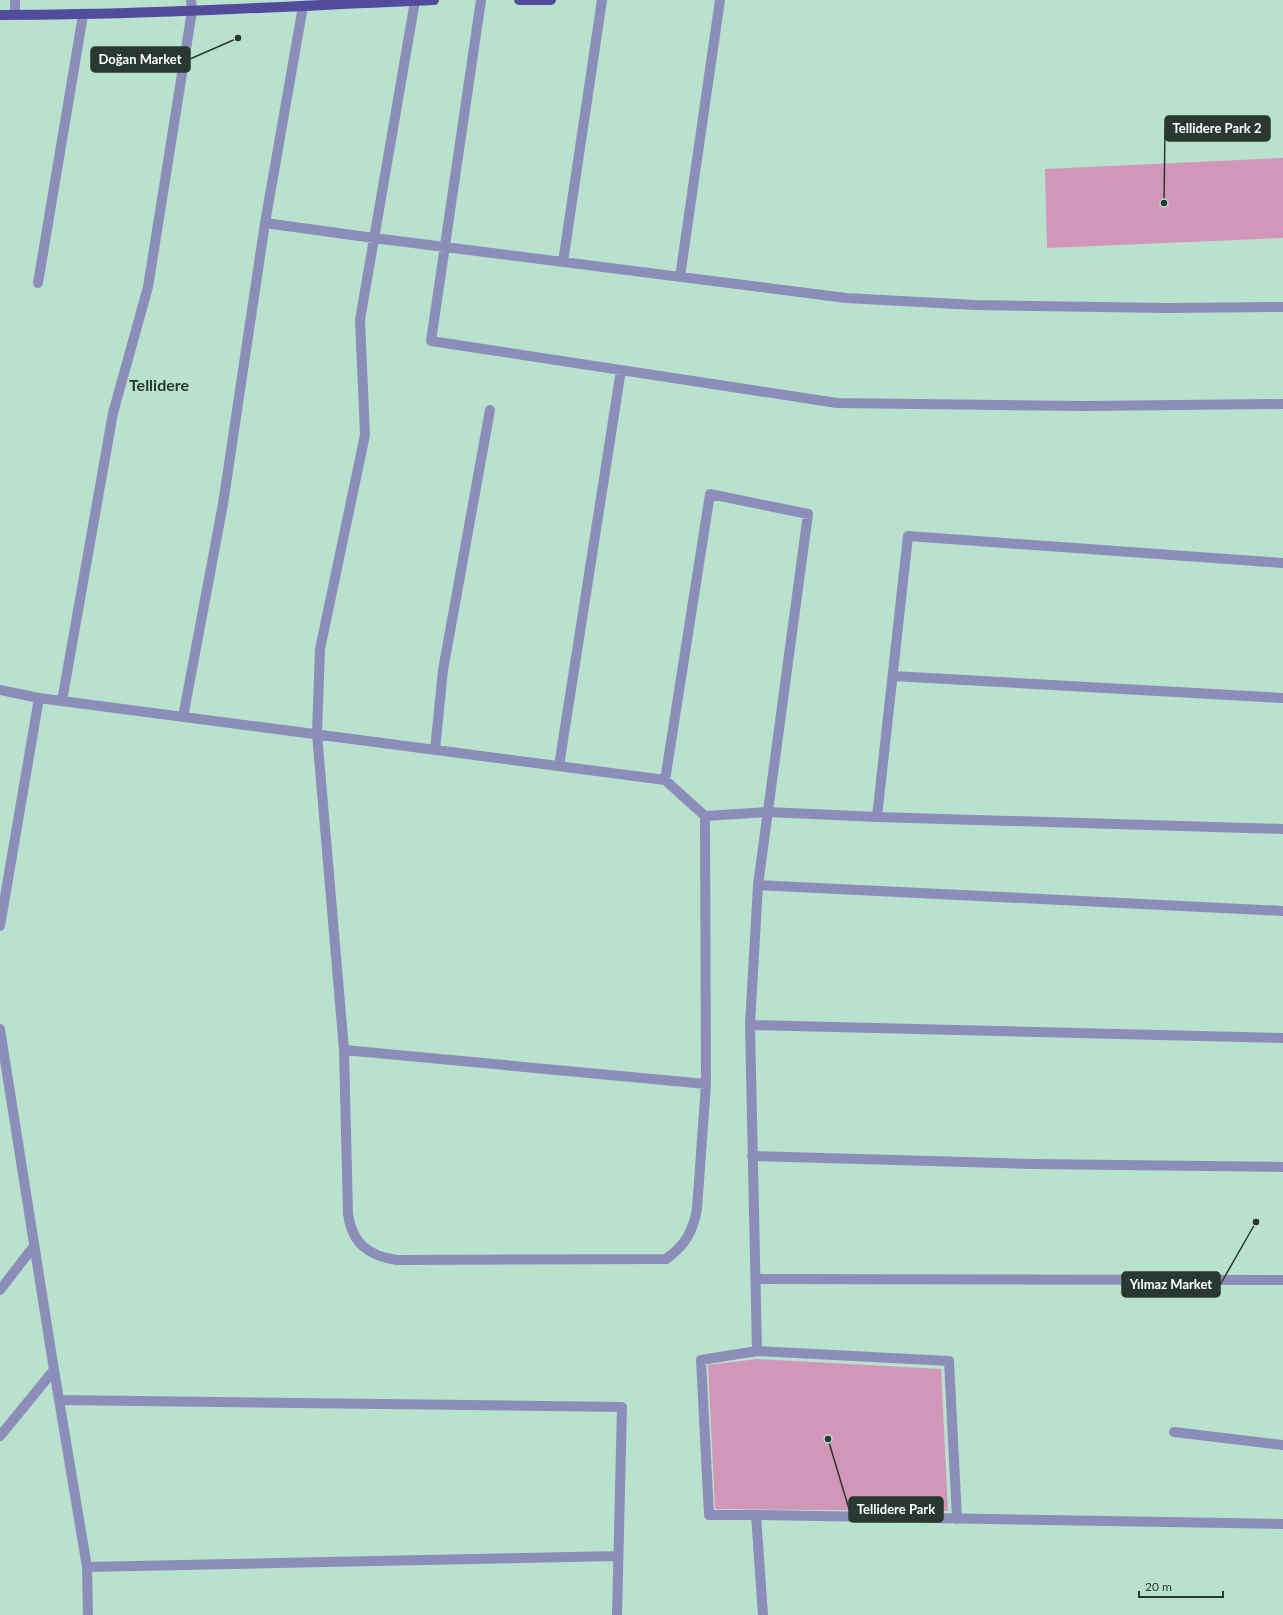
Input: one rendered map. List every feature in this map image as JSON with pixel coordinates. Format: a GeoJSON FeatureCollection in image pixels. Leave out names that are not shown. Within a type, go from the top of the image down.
{"type":"FeatureCollection","features":[{"type":"Feature","properties":{"kind":"main road"},"geometry":{"type":"LineString","coordinates":[[0,15],[83,15],[192,11],[238,5],[303,6],[370,1],[434,0]]}},
{"type":"Feature","properties":{"kind":"main road"},"geometry":{"type":"LineString","coordinates":[[519,0],[551,0]]}},
{"type":"Feature","properties":{"kind":"street"},"geometry":{"type":"LineString","coordinates":[[15,0],[15,15]]}},
{"type":"Feature","properties":{"kind":"street"},"geometry":{"type":"LineString","coordinates":[[62,701],[113,413],[148,288],[192,11],[191,0]]}},
{"type":"Feature","properties":{"kind":"street"},"geometry":{"type":"LineString","coordinates":[[481,0],[431,341],[837,403],[1084,406],[1283,404]]}},
{"type":"Feature","properties":{"kind":"street"},"geometry":{"type":"LineString","coordinates":[[563,262],[602,0]]}},
{"type":"Feature","properties":{"kind":"street"},"geometry":{"type":"LineString","coordinates":[[680,276],[720,0]]}},
{"type":"Feature","properties":{"kind":"street"},"geometry":{"type":"LineString","coordinates":[[415,1],[360,320],[365,435],[320,650],[316,734],[344,1050],[348,1214],[354,1235],[371,1253],[384,1258],[397,1260],[666,1259],[682,1246],[688,1238],[694,1224],[697,1209],[706,1084],[705,816]]}},
{"type":"Feature","properties":{"kind":"street"},"geometry":{"type":"LineString","coordinates":[[183,717],[223,504],[265,223],[303,6]]}},
{"type":"Feature","properties":{"kind":"street"},"geometry":{"type":"LineString","coordinates":[[38,283],[83,15]]}},
{"type":"Feature","properties":{"kind":"street"},"geometry":{"type":"LineString","coordinates":[[265,223],[846,298],[975,305],[1166,308],[1283,307]]}},
{"type":"Feature","properties":{"kind":"street"},"geometry":{"type":"LineString","coordinates":[[559,766],[621,370]]}},
{"type":"Feature","properties":{"kind":"street"},"geometry":{"type":"LineString","coordinates":[[436,750],[443,670],[490,410]]}},
{"type":"Feature","properties":{"kind":"street"},"geometry":{"type":"LineString","coordinates":[[665,780],[710,494],[808,514],[758,885],[750,1025],[757,1351]]}},
{"type":"Feature","properties":{"kind":"street"},"geometry":{"type":"LineString","coordinates":[[877,817],[908,536],[1283,563]]}},
{"type":"Feature","properties":{"kind":"street"},"geometry":{"type":"LineString","coordinates":[[893,676],[1283,698]]}},
{"type":"Feature","properties":{"kind":"street"},"geometry":{"type":"LineString","coordinates":[[0,690],[39,698],[665,780],[705,816],[768,812],[877,817],[1283,829]]}},
{"type":"Feature","properties":{"kind":"street"},"geometry":{"type":"LineString","coordinates":[[0,926],[39,698]]}},
{"type":"Feature","properties":{"kind":"street"},"geometry":{"type":"LineString","coordinates":[[758,885],[1283,911]]}},
{"type":"Feature","properties":{"kind":"street"},"geometry":{"type":"LineString","coordinates":[[750,1025],[1283,1038]]}},
{"type":"Feature","properties":{"kind":"street"},"geometry":{"type":"LineString","coordinates":[[0,1029],[2,1051],[87,1567],[88,1615]]}},
{"type":"Feature","properties":{"kind":"street"},"geometry":{"type":"LineString","coordinates":[[344,1050],[706,1084]]}},
{"type":"Feature","properties":{"kind":"street"},"geometry":{"type":"LineString","coordinates":[[752,1156],[1032,1164],[1283,1167]]}},
{"type":"Feature","properties":{"kind":"street"},"geometry":{"type":"LineString","coordinates":[[0,1290],[34,1246]]}},
{"type":"Feature","properties":{"kind":"street"},"geometry":{"type":"LineString","coordinates":[[755,1279],[1283,1280]]}},
{"type":"Feature","properties":{"kind":"street"},"geometry":{"type":"LineString","coordinates":[[957,1519],[949,1361],[757,1351],[701,1360],[709,1515],[756,1515],[957,1519],[1283,1524]]}},
{"type":"Feature","properties":{"kind":"street"},"geometry":{"type":"LineString","coordinates":[[0,1436],[54,1370]]}},
{"type":"Feature","properties":{"kind":"street"},"geometry":{"type":"LineString","coordinates":[[59,1400],[622,1407],[617,1615]]}},
{"type":"Feature","properties":{"kind":"street"},"geometry":{"type":"LineString","coordinates":[[1174,1432],[1283,1445]]}},
{"type":"Feature","properties":{"kind":"street"},"geometry":{"type":"LineString","coordinates":[[756,1515],[763,1615]]}},
{"type":"Feature","properties":{"kind":"street"},"geometry":{"type":"LineString","coordinates":[[87,1567],[618,1556]]}},
{"type":"Feature","properties":{"kind":"shaded area"},"geometry":{"type":"Polygon","coordinates":[[[1283,158],[1283,238],[1047,248],[1045,169],[1283,158]]]}},
{"type":"Feature","properties":{"kind":"shaded area"},"geometry":{"type":"Polygon","coordinates":[[[757,1359],[941,1369],[948,1511],[715,1509],[708,1365],[757,1359]]]}},
{"type":"Feature","properties":{"kind":"place","name":"Doğan Market"},"geometry":{"type":"Point","coordinates":[238,38]}},
{"type":"Feature","properties":{"kind":"place","name":"Tellidere Park 2"},"geometry":{"type":"Point","coordinates":[1164,203]}},
{"type":"Feature","properties":{"kind":"place","name":"Yılmaz Market"},"geometry":{"type":"Point","coordinates":[1256,1222]}},
{"type":"Feature","properties":{"kind":"place","name":"Tellidere Park"},"geometry":{"type":"Point","coordinates":[828,1439]}},
{"type":"Feature","properties":{"kind":"district","name":"Tellidere"},"geometry":{"type":"Point","coordinates":[159,385]}}]}
